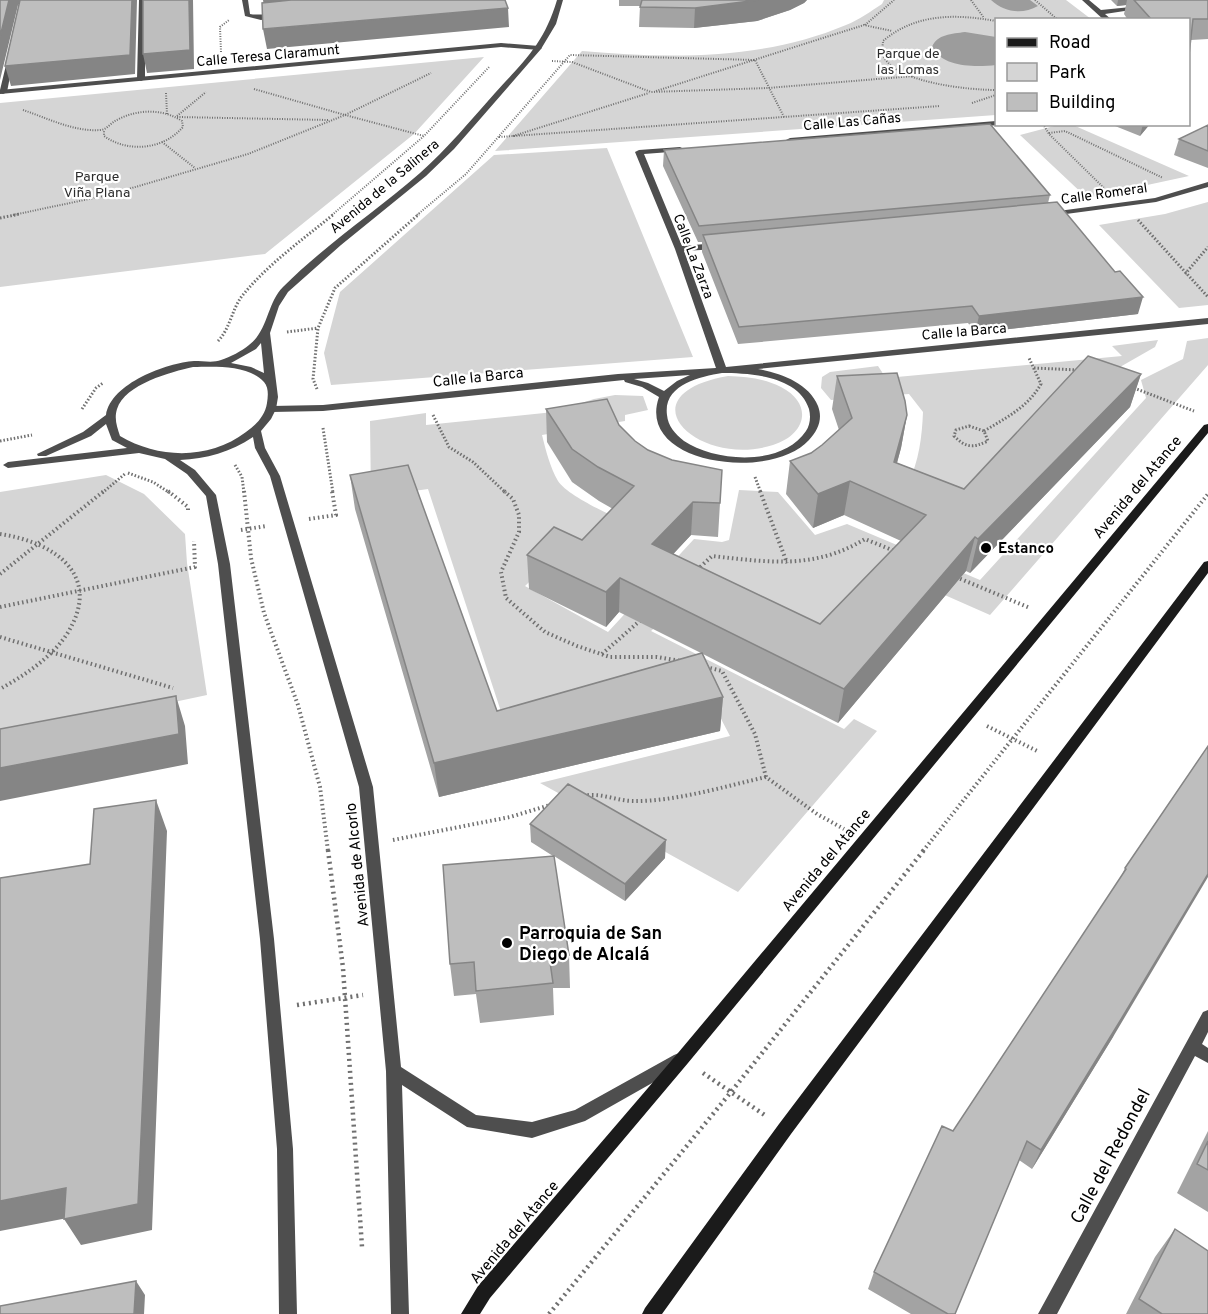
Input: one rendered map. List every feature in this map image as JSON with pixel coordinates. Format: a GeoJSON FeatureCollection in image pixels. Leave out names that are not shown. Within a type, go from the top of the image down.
{"type":"FeatureCollection","features":[{"type":"Feature","properties":{"kind":"main road","name":"Avenida del Atance"},"geometry":{"type":"LineString","coordinates":[[470,1314],[483,1292],[683,1058],[1208,427]]}},
{"type":"Feature","properties":{"kind":"main road"},"geometry":{"type":"LineString","coordinates":[[651,1314],[785,1129],[1208,565]]}},
{"type":"Feature","properties":{"kind":"street"},"geometry":{"type":"LineString","coordinates":[[141,79],[142,0]]}},
{"type":"Feature","properties":{"kind":"street"},"geometry":{"type":"LineString","coordinates":[[245,0],[247,15],[261,18],[285,16]]}},
{"type":"Feature","properties":{"kind":"street","name":"Avenida de la Salinera"},"geometry":{"type":"LineString","coordinates":[[222,364],[244,354],[259,342],[285,290],[435,163],[539,48],[553,24],[560,0]]}},
{"type":"Feature","properties":{"kind":"street"},"geometry":{"type":"LineString","coordinates":[[1085,0],[1107,18]]}},
{"type":"Feature","properties":{"kind":"street"},"geometry":{"type":"LineString","coordinates":[[1101,12],[1149,7]]}},
{"type":"Feature","properties":{"kind":"street","name":"Calle Teresa Claramunt"},"geometry":{"type":"LineString","coordinates":[[2,92],[501,45],[539,48]]}},
{"type":"Feature","properties":{"kind":"street"},"geometry":{"type":"LineString","coordinates":[[2,92],[12,52]]}},
{"type":"Feature","properties":{"kind":"street","name":"Calle Las Cañas"},"geometry":{"type":"LineString","coordinates":[[782,141],[995,123]]}},
{"type":"Feature","properties":{"kind":"street","name":"Calle La Zarza"},"geometry":{"type":"LineString","coordinates":[[686,148],[639,152],[679,249],[722,370]]}},
{"type":"Feature","properties":{"kind":"street","name":"Calle Romeral"},"geometry":{"type":"LineString","coordinates":[[1043,215],[1156,200],[1208,184]]}},
{"type":"Feature","properties":{"kind":"street"},"geometry":{"type":"LineString","coordinates":[[679,249],[729,244]]}},
{"type":"Feature","properties":{"kind":"street","name":"Calle la Barca"},"geometry":{"type":"LineString","coordinates":[[272,409],[345,406],[618,377],[722,370],[746,370],[768,374],[788,382],[805,393],[815,407],[816,422],[810,436],[795,448],[774,457],[749,460],[721,459],[696,452],[676,440],[664,426],[660,411],[665,396],[678,383],[698,374],[722,370],[808,359],[1208,321]]}},
{"type":"Feature","properties":{"kind":"street","name":"Avenida de la Salinera"},"geometry":{"type":"LineString","coordinates":[[265,333],[273,392],[272,409]]}},
{"type":"Feature","properties":{"kind":"street"},"geometry":{"type":"LineString","coordinates":[[788,382],[795,370],[808,359]]}},
{"type":"Feature","properties":{"kind":"street"},"geometry":{"type":"LineString","coordinates":[[270,382],[253,371],[222,364],[193,364],[150,376],[120,396],[109,417],[116,438],[138,450],[168,456],[200,455],[238,442],[256,430],[272,409]]}},
{"type":"Feature","properties":{"kind":"street"},"geometry":{"type":"LineString","coordinates":[[618,377],[645,385],[665,396]]}},
{"type":"Feature","properties":{"kind":"street"},"geometry":{"type":"LineString","coordinates":[[4,466],[67,444],[109,417]]}},
{"type":"Feature","properties":{"kind":"street","name":"Avenida de Alcorlo"},"geometry":{"type":"LineString","coordinates":[[256,430],[260,448],[275,476],[366,787],[394,1071],[400,1314]]}},
{"type":"Feature","properties":{"kind":"street"},"geometry":{"type":"LineString","coordinates":[[4,466],[138,450]]}},
{"type":"Feature","properties":{"kind":"street"},"geometry":{"type":"LineString","coordinates":[[168,456],[192,472],[211,495],[224,564],[249,769],[285,1149],[288,1314]]}},
{"type":"Feature","properties":{"kind":"street","name":"Calle del Redondel"},"geometry":{"type":"LineString","coordinates":[[1047,1314],[1208,1017]]}},
{"type":"Feature","properties":{"kind":"street"},"geometry":{"type":"LineString","coordinates":[[1192,1046],[1208,1056]]}},
{"type":"Feature","properties":{"kind":"street"},"geometry":{"type":"LineString","coordinates":[[394,1071],[473,1122],[532,1131],[579,1116],[683,1058]]}},
{"type":"Feature","properties":{"kind":"path"},"geometry":{"type":"LineString","coordinates":[[507,138],[864,25],[894,0]]}},
{"type":"Feature","properties":{"kind":"path"},"geometry":{"type":"LineString","coordinates":[[971,0],[985,19]]}},
{"type":"Feature","properties":{"kind":"path"},"geometry":{"type":"LineString","coordinates":[[1035,0],[1056,18]]}},
{"type":"Feature","properties":{"kind":"path"},"geometry":{"type":"LineString","coordinates":[[995,21],[930,19],[913,22],[892,31],[883,41],[883,54],[892,64],[914,76],[949,86],[995,90]]}},
{"type":"Feature","properties":{"kind":"path"},"geometry":{"type":"LineString","coordinates":[[864,25],[892,31]]}},
{"type":"Feature","properties":{"kind":"path"},"geometry":{"type":"LineString","coordinates":[[345,406],[344,395],[320,392],[315,387],[313,379],[318,328],[335,288],[373,252],[466,174],[570,55],[754,60]]}},
{"type":"Feature","properties":{"kind":"path"},"geometry":{"type":"LineString","coordinates":[[754,60],[784,117]]}},
{"type":"Feature","properties":{"kind":"path"},"geometry":{"type":"LineString","coordinates":[[216,343],[223,336],[235,305],[259,275],[370,184],[424,136],[495,61]]}},
{"type":"Feature","properties":{"kind":"path"},"geometry":{"type":"LineString","coordinates":[[529,61],[567,61],[651,92],[768,88],[914,76]]}},
{"type":"Feature","properties":{"kind":"path"},"geometry":{"type":"LineString","coordinates":[[0,218],[108,195],[248,154],[332,121],[436,70]]}},
{"type":"Feature","properties":{"kind":"path"},"geometry":{"type":"LineString","coordinates":[[176,117],[208,90]]}},
{"type":"Feature","properties":{"kind":"path"},"geometry":{"type":"LineString","coordinates":[[963,104],[975,103],[995,95]]}},
{"type":"Feature","properties":{"kind":"path"},"geometry":{"type":"LineString","coordinates":[[500,137],[939,106]]}},
{"type":"Feature","properties":{"kind":"path"},"geometry":{"type":"LineString","coordinates":[[21,110],[85,129],[104,130],[118,119],[129,115],[155,112],[176,117],[332,121]]}},
{"type":"Feature","properties":{"kind":"path"},"geometry":{"type":"LineString","coordinates":[[345,115],[424,136]]}},
{"type":"Feature","properties":{"kind":"path"},"geometry":{"type":"LineString","coordinates":[[104,130],[104,136],[109,141],[119,145],[147,145],[162,142],[180,132],[183,127],[182,121],[176,117]]}},
{"type":"Feature","properties":{"kind":"path"},"geometry":{"type":"LineString","coordinates":[[1049,134],[1065,131],[1167,180]]}},
{"type":"Feature","properties":{"kind":"path"},"geometry":{"type":"LineString","coordinates":[[162,142],[196,169]]}},
{"type":"Feature","properties":{"kind":"path"},"geometry":{"type":"LineString","coordinates":[[1185,273],[1208,247]]}},
{"type":"Feature","properties":{"kind":"path"},"geometry":{"type":"LineString","coordinates":[[265,333],[296,332],[318,328]]}},
{"type":"Feature","properties":{"kind":"path"},"geometry":{"type":"LineString","coordinates":[[984,431],[988,441],[975,447],[963,445],[954,436],[956,430],[964,427],[984,431],[1027,404],[1041,384],[1035,369],[1085,371]]}},
{"type":"Feature","properties":{"kind":"path"},"geometry":{"type":"LineString","coordinates":[[80,412],[96,388],[110,378]]}},
{"type":"Feature","properties":{"kind":"path"},"geometry":{"type":"LineString","coordinates":[[1132,387],[1197,413]]}},
{"type":"Feature","properties":{"kind":"path"},"geometry":{"type":"LineString","coordinates":[[431,411],[449,447],[473,462],[513,499],[519,514],[519,532],[501,572],[506,598],[545,632],[610,657],[657,657],[686,661]]}},
{"type":"Feature","properties":{"kind":"path"},"geometry":{"type":"LineString","coordinates":[[0,441],[33,435]]}},
{"type":"Feature","properties":{"kind":"path"},"geometry":{"type":"LineString","coordinates":[[749,460],[787,563]]}},
{"type":"Feature","properties":{"kind":"path"},"geometry":{"type":"LineString","coordinates":[[234,463],[242,477],[251,558],[264,614],[298,705],[320,787],[345,997],[362,1247]]}},
{"type":"Feature","properties":{"kind":"path"},"geometry":{"type":"LineString","coordinates":[[118,472],[147,478],[168,489],[188,507],[190,516]]}},
{"type":"Feature","properties":{"kind":"path"},"geometry":{"type":"LineString","coordinates":[[0,574],[126,473]]}},
{"type":"Feature","properties":{"kind":"path"},"geometry":{"type":"LineString","coordinates":[[549,1314],[731,1092],[1208,494]]}},
{"type":"Feature","properties":{"kind":"path"},"geometry":{"type":"LineString","coordinates":[[0,534],[40,543],[60,554],[74,570],[80,589],[78,610],[69,632],[52,653],[22,677],[0,688]]}},
{"type":"Feature","properties":{"kind":"path"},"geometry":{"type":"LineString","coordinates":[[0,607],[195,567],[194,536]]}},
{"type":"Feature","properties":{"kind":"path"},"geometry":{"type":"LineString","coordinates":[[695,571],[712,556],[787,563],[849,551],[865,538],[898,552]]}},
{"type":"Feature","properties":{"kind":"path"},"geometry":{"type":"LineString","coordinates":[[952,575],[1051,617]]}},
{"type":"Feature","properties":{"kind":"path"},"geometry":{"type":"LineString","coordinates":[[602,654],[644,617]]}},
{"type":"Feature","properties":{"kind":"path"},"geometry":{"type":"LineString","coordinates":[[0,637],[172,688]]}},
{"type":"Feature","properties":{"kind":"path"},"geometry":{"type":"LineString","coordinates":[[704,666],[723,671],[755,734],[766,777],[817,814],[863,841]]}},
{"type":"Feature","properties":{"kind":"path"},"geometry":{"type":"LineString","coordinates":[[968,716],[1059,762]]}},
{"type":"Feature","properties":{"kind":"path"},"geometry":{"type":"LineString","coordinates":[[572,799],[593,794],[633,801],[683,795],[766,777]]}},
{"type":"Feature","properties":{"kind":"path"},"geometry":{"type":"LineString","coordinates":[[372,844],[510,816],[561,802]]}},
{"type":"Feature","properties":{"kind":"path"},"geometry":{"type":"LineString","coordinates":[[272,1008],[386,992]]}},
{"type":"Feature","properties":{"kind":"path"},"geometry":{"type":"LineString","coordinates":[[683,1058],[785,1129]]}},
{"type":"Feature","properties":{"kind":"green space","name":"Parque de las Lomas"},"geometry":{"type":"Polygon","coordinates":[[[884,0],[1066,0],[1090,18],[995,18],[995,115],[495,151],[582,51],[683,56],[749,51],[782,45],[846,25],[882,4],[884,0]]]}},
{"type":"Feature","properties":{"kind":"green space","name":"Parque Viña Plana"},"geometry":{"type":"Polygon","coordinates":[[[484,57],[414,134],[265,254],[0,287],[0,103],[484,57]]]}},
{"type":"Feature","properties":{"kind":"green space"},"geometry":{"type":"Polygon","coordinates":[[[1054,126],[1075,126],[1189,176],[1087,198],[1020,135],[1054,126]]]}},
{"type":"Feature","properties":{"kind":"green space"},"geometry":{"type":"Polygon","coordinates":[[[607,148],[693,357],[331,385],[324,353],[340,292],[494,155],[607,148]]]}},
{"type":"Feature","properties":{"kind":"green space"},"geometry":{"type":"Polygon","coordinates":[[[1208,202],[1208,305],[1179,308],[1099,225],[1165,214],[1208,202]]]}},
{"type":"Feature","properties":{"kind":"green space"},"geometry":{"type":"Polygon","coordinates":[[[1208,338],[1208,365],[990,615],[888,570],[815,641],[699,587],[651,631],[844,729],[854,719],[877,731],[738,892],[540,783],[730,736],[699,677],[508,733],[428,489],[371,497],[370,421],[426,413],[426,425],[554,412],[615,395],[643,396],[648,410],[625,415],[625,421],[542,435],[558,481],[588,504],[624,521],[556,556],[525,586],[608,632],[694,539],[722,542],[729,540],[739,490],[778,492],[815,535],[847,524],[980,580],[1146,398],[1141,380],[1183,359],[1187,341],[1208,338]]]}},
{"type":"Feature","properties":{"kind":"green space"},"geometry":{"type":"Polygon","coordinates":[[[1158,340],[1155,347],[1106,375],[956,504],[908,484],[919,449],[923,412],[909,394],[831,400],[821,388],[822,377],[830,372],[878,366],[886,378],[1122,356],[1112,346],[1158,340]]]}},
{"type":"Feature","properties":{"kind":"green space"},"geometry":{"type":"Polygon","coordinates":[[[728,376],[768,382],[791,394],[802,410],[799,427],[793,434],[773,445],[745,450],[719,447],[698,439],[682,427],[675,413],[679,398],[696,385],[728,376]]]}},
{"type":"Feature","properties":{"kind":"green space"},"geometry":{"type":"Polygon","coordinates":[[[106,475],[144,494],[185,534],[187,563],[207,695],[0,739],[0,492],[106,475]]]}},
{"type":"Feature","properties":{"kind":"shaded area"},"geometry":{"type":"Polygon","coordinates":[[[991,0],[1030,0],[1038,6],[1026,11],[1013,11],[991,0]]]}},
{"type":"Feature","properties":{"kind":"shaded area"},"geometry":{"type":"Polygon","coordinates":[[[965,32],[995,37],[995,65],[961,65],[944,59],[932,47],[937,39],[965,32]]]}},
{"type":"Feature","properties":{"kind":"building"},"geometry":{"type":"Polygon","coordinates":[[[0,0],[9,0],[0,37],[0,0]]]}},
{"type":"Feature","properties":{"kind":"building"},"geometry":{"type":"Polygon","coordinates":[[[20,0],[132,0],[130,55],[5,66],[20,0]]]}},
{"type":"Feature","properties":{"kind":"building"},"geometry":{"type":"Polygon","coordinates":[[[143,0],[189,0],[190,50],[143,54],[143,0]]]}},
{"type":"Feature","properties":{"kind":"building"},"geometry":{"type":"Polygon","coordinates":[[[291,0],[505,0],[508,8],[263,29],[262,3],[291,0]]]}},
{"type":"Feature","properties":{"kind":"building"},"geometry":{"type":"Polygon","coordinates":[[[642,0],[758,0],[695,8],[640,7],[642,0]]]}},
{"type":"Feature","properties":{"kind":"building"},"geometry":{"type":"Polygon","coordinates":[[[1134,0],[1208,0],[1208,19],[1193,19],[1190,46],[1190,18],[1150,18],[1134,0]]]}},
{"type":"Feature","properties":{"kind":"building"},"geometry":{"type":"Polygon","coordinates":[[[990,124],[1050,195],[699,226],[664,150],[990,124]]]}},
{"type":"Feature","properties":{"kind":"building"},"geometry":{"type":"Polygon","coordinates":[[[1208,125],[1208,151],[1179,139],[1208,125]]]}},
{"type":"Feature","properties":{"kind":"building"},"geometry":{"type":"Polygon","coordinates":[[[1057,202],[1115,272],[1120,271],[1143,297],[979,316],[972,306],[739,327],[703,235],[1057,202]]]}},
{"type":"Feature","properties":{"kind":"building"},"geometry":{"type":"Polygon","coordinates":[[[1088,356],[1141,374],[978,539],[975,537],[844,689],[620,578],[606,592],[527,555],[554,527],[582,540],[634,486],[598,467],[572,449],[546,409],[607,399],[619,425],[648,450],[672,460],[722,470],[720,503],[693,502],[652,544],[820,624],[926,515],[850,481],[818,494],[790,461],[811,453],[852,418],[837,376],[897,373],[907,415],[894,462],[964,489],[1088,356]]]}},
{"type":"Feature","properties":{"kind":"building"},"geometry":{"type":"Polygon","coordinates":[[[408,465],[497,711],[702,653],[723,697],[434,763],[350,475],[408,465]]]}},
{"type":"Feature","properties":{"kind":"building"},"geometry":{"type":"Polygon","coordinates":[[[176,696],[179,734],[0,768],[0,729],[176,696]]]}},
{"type":"Feature","properties":{"kind":"building"},"geometry":{"type":"Polygon","coordinates":[[[1208,746],[1208,874],[1041,1150],[1027,1141],[955,1314],[948,1314],[874,1272],[942,1126],[953,1131],[1125,868],[1208,746]]]}},
{"type":"Feature","properties":{"kind":"building"},"geometry":{"type":"Polygon","coordinates":[[[568,784],[666,840],[625,884],[530,824],[568,784]]]}},
{"type":"Feature","properties":{"kind":"building"},"geometry":{"type":"Polygon","coordinates":[[[156,800],[138,1204],[64,1219],[66,1188],[0,1201],[0,878],[90,864],[94,809],[156,800]]]}},
{"type":"Feature","properties":{"kind":"building","name":"Parroquia de San Diego de Alcalá"},"geometry":{"type":"Polygon","coordinates":[[[554,856],[569,955],[549,955],[553,983],[476,991],[474,962],[450,964],[443,865],[554,856]]]}},
{"type":"Feature","properties":{"kind":"building"},"geometry":{"type":"Polygon","coordinates":[[[1208,1141],[1208,1170],[1197,1164],[1208,1141]]]}},
{"type":"Feature","properties":{"kind":"building"},"geometry":{"type":"Polygon","coordinates":[[[1175,1229],[1208,1251],[1208,1314],[1162,1314],[1139,1299],[1175,1229]]]}},
{"type":"Feature","properties":{"kind":"building"},"geometry":{"type":"Polygon","coordinates":[[[136,1281],[134,1314],[0,1314],[0,1306],[136,1281]]]}},
{"type":"Feature","properties":{"kind":"place","name":"Estanco"},"geometry":{"type":"Point","coordinates":[986,548]}},
{"type":"Feature","properties":{"kind":"place","name":"Parroquia de San Diego de Alcalá"},"geometry":{"type":"Point","coordinates":[507,943]}}]}
